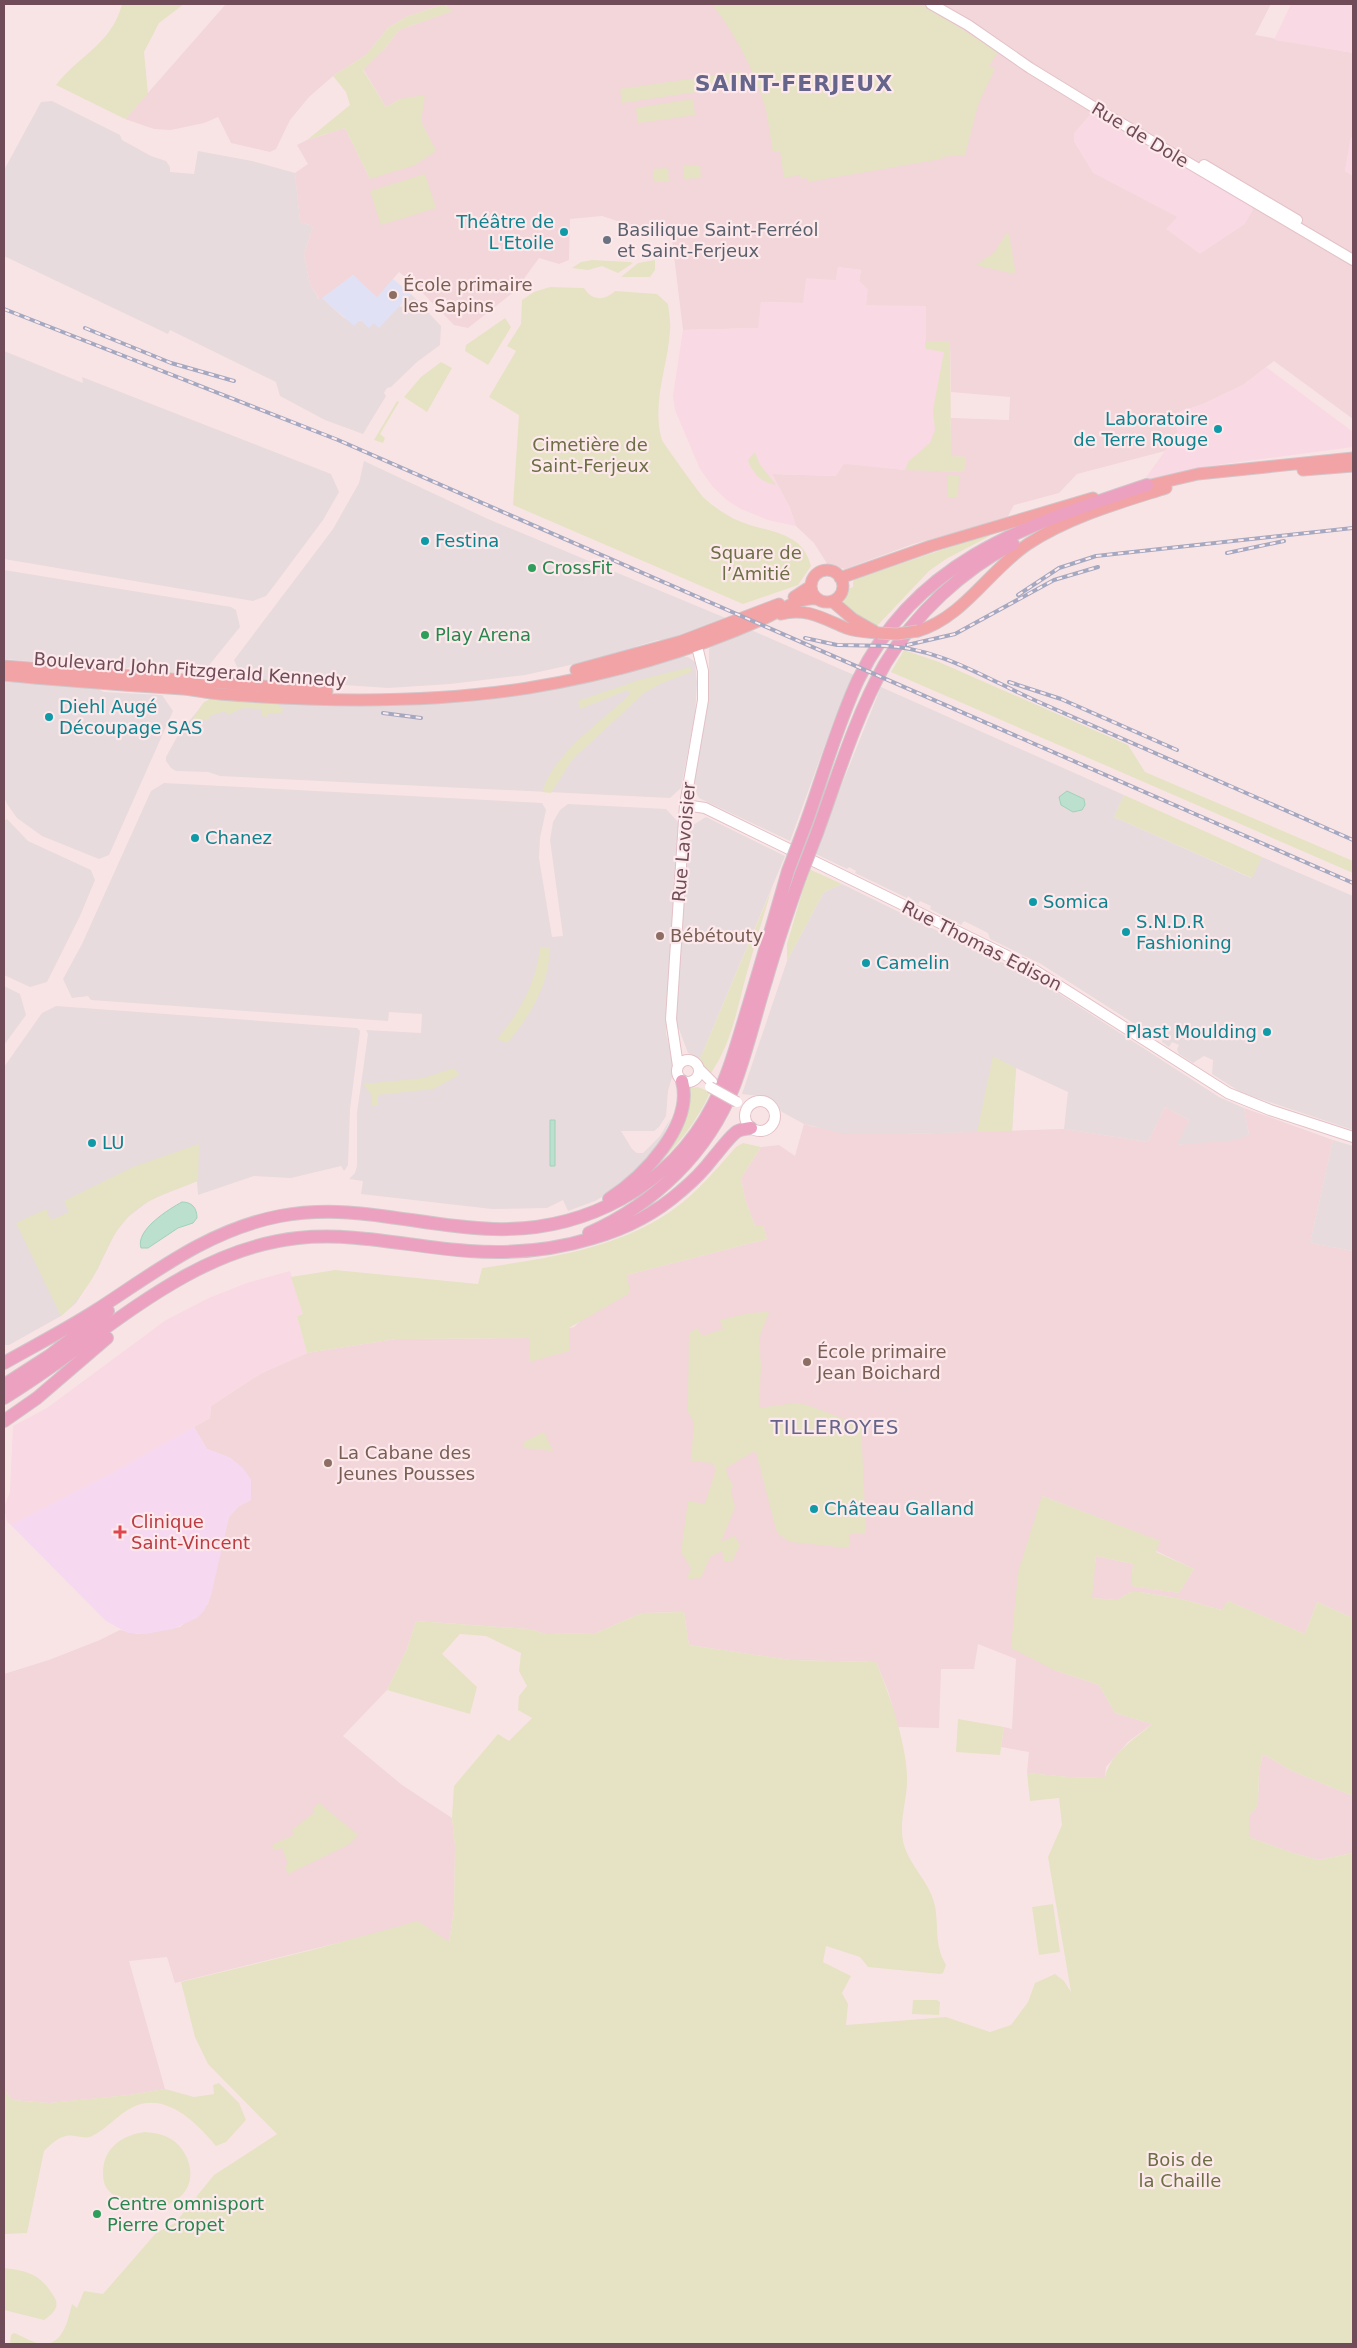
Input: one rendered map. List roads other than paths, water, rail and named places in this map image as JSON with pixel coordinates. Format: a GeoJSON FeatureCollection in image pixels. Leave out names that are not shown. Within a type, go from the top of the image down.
{"type":"FeatureCollection","features":[{"type":"Feature","properties":{"kind":"highway"},"geometry":{"type":"LineString","coordinates":[[521,1251],[574,1239],[621,1217],[662,1188],[699,1148],[715,1124],[734,1088],[794,874],[805,826],[858,681],[874,651],[920,595],[940,577],[984,549],[1030,527],[1147,486]]}},
{"type":"Feature","properties":{"kind":"highway"},"geometry":{"type":"LineString","coordinates":[[4,1363],[94,1312],[193,1247],[230,1230],[264,1220],[302,1212],[355,1212],[491,1229],[527,1228],[565,1221],[613,1204],[643,1186],[679,1155],[713,1105],[733,1057],[794,874],[817,833],[874,687],[898,644],[914,624],[962,578],[989,557],[1031,536],[1090,514]]}},
{"type":"Feature","properties":{"kind":"highway"},"geometry":{"type":"LineString","coordinates":[[565,1221],[621,1191],[650,1163],[669,1138],[684,1106],[687,1081]]}},
{"type":"Feature","properties":{"kind":"highway"},"geometry":{"type":"LineString","coordinates":[[4,1398],[62,1361],[164,1288],[197,1268],[232,1253],[259,1245],[298,1238],[349,1236],[469,1251],[521,1251],[554,1247],[592,1239],[638,1220],[684,1189],[735,1133],[751,1128]]}},
{"type":"Feature","properties":{"kind":"highway"},"geometry":{"type":"LineString","coordinates":[[4,1385],[49,1356],[158,1269]]}},
{"type":"Feature","properties":{"kind":"highway"},"geometry":{"type":"LineString","coordinates":[[4,1421],[53,1385],[164,1288]]}},
{"type":"Feature","properties":{"kind":"main road"},"geometry":{"type":"LineString","coordinates":[[840,578],[931,546],[1092,498],[1198,474],[1352,460]]}},
{"type":"Feature","properties":{"kind":"main road"},"geometry":{"type":"LineString","coordinates":[[765,618],[786,612],[803,612],[861,632],[896,634],[918,631],[933,626],[953,612],[1027,545],[1050,532],[1090,514],[1166,488],[1200,481],[1352,460]]}},
{"type":"Feature","properties":{"kind":"main road"},"geometry":{"type":"LineString","coordinates":[[822,572],[832,572],[840,578],[842,592],[832,601],[826,602],[817,599],[811,586],[813,579],[822,572]]}},
{"type":"Feature","properties":{"kind":"main road","name":"Boulevard John Fitzgerald Kennedy"},"geometry":{"type":"LineString","coordinates":[[4,666],[318,691],[396,692],[459,689],[527,680],[597,666],[696,641],[783,602],[811,586]]}},
{"type":"Feature","properties":{"kind":"main road","name":"Boulevard John Fitzgerald Kennedy"},"geometry":{"type":"LineString","coordinates":[[4,675],[220,694],[310,698],[457,696],[528,688],[597,674],[765,618],[804,599],[817,599]]}},
{"type":"Feature","properties":{"kind":"main road"},"geometry":{"type":"LineString","coordinates":[[832,601],[853,620],[878,633]]}},
{"type":"Feature","properties":{"kind":"street","name":"Rue de Dole"},"geometry":{"type":"LineString","coordinates":[[931,4],[968,25],[1030,68],[1099,110],[1353,260]]}},
{"type":"Feature","properties":{"kind":"street","name":"Rue de Dole"},"geometry":{"type":"LineString","coordinates":[[941,4],[1080,92],[1351,251]]}},
{"type":"Feature","properties":{"kind":"street","name":"Rue Lavoisier"},"geometry":{"type":"LineString","coordinates":[[678,1066],[672,1024],[672,998],[685,805],[703,700],[703,671],[696,641]]}},
{"type":"Feature","properties":{"kind":"street","name":"Rue Thomas Edison"},"geometry":{"type":"LineString","coordinates":[[685,805],[703,807],[1028,966],[1228,1093],[1250,1103],[1353,1137]]}},
{"type":"Feature","properties":{"kind":"street"},"geometry":{"type":"LineString","coordinates":[[674,1040],[689,1060]]}},
{"type":"Feature","properties":{"kind":"street"},"geometry":{"type":"LineString","coordinates":[[689,1060],[682,1061],[678,1066],[677,1073],[687,1081],[711,1085],[739,1098],[769,1105],[774,1112],[771,1126],[764,1130],[751,1128],[737,1102],[711,1085],[695,1062],[689,1060]]}},
{"type":"Feature","properties":{"kind":"street"},"geometry":{"type":"LineString","coordinates":[[687,1081],[697,1077],[699,1069]]}},
{"type":"Feature","properties":{"kind":"street"},"geometry":{"type":"LineString","coordinates":[[745,1115],[749,1107],[754,1103]]}},
{"type":"Feature","properties":{"kind":"railway"},"geometry":{"type":"LineString","coordinates":[[4,309],[338,440],[1353,883]]}},
{"type":"Feature","properties":{"kind":"railway"},"geometry":{"type":"LineString","coordinates":[[85,328],[171,363],[234,381]]}},
{"type":"Feature","properties":{"kind":"railway"},"geometry":{"type":"LineString","coordinates":[[1018,595],[1059,568],[1096,556],[1353,528]]}},
{"type":"Feature","properties":{"kind":"railway"},"geometry":{"type":"LineString","coordinates":[[1227,553],[1284,541]]}},
{"type":"Feature","properties":{"kind":"railway"},"geometry":{"type":"LineString","coordinates":[[907,645],[955,634],[1054,580],[1098,567]]}},
{"type":"Feature","properties":{"kind":"railway"},"geometry":{"type":"LineString","coordinates":[[805,638],[837,645],[890,646]]}},
{"type":"Feature","properties":{"kind":"railway"},"geometry":{"type":"LineString","coordinates":[[883,646],[925,652],[945,659],[1353,840]]}},
{"type":"Feature","properties":{"kind":"railway"},"geometry":{"type":"LineString","coordinates":[[1009,682],[1061,699],[1177,750]]}},
{"type":"Feature","properties":{"kind":"railway"},"geometry":{"type":"LineString","coordinates":[[383,713],[421,718]]}},
{"type":"Feature","properties":{"kind":"place","name":"Théâtre de L'Etoile"},"geometry":{"type":"Point","coordinates":[564,232]}},
{"type":"Feature","properties":{"kind":"place","name":"Basilique Saint-Ferréol et Saint-Ferjeux"},"geometry":{"type":"Point","coordinates":[607,240]}},
{"type":"Feature","properties":{"kind":"place","name":"École primaire les Sapins"},"geometry":{"type":"Point","coordinates":[393,295]}},
{"type":"Feature","properties":{"kind":"place","name":"Laboratoire de Terre Rouge"},"geometry":{"type":"Point","coordinates":[1218,429]}},
{"type":"Feature","properties":{"kind":"place","name":"Festina"},"geometry":{"type":"Point","coordinates":[425,541]}},
{"type":"Feature","properties":{"kind":"place","name":"CrossFit"},"geometry":{"type":"Point","coordinates":[532,568]}},
{"type":"Feature","properties":{"kind":"place","name":"Play Arena"},"geometry":{"type":"Point","coordinates":[425,635]}},
{"type":"Feature","properties":{"kind":"place","name":"Diehl Augé Découpage SAS"},"geometry":{"type":"Point","coordinates":[49,717]}},
{"type":"Feature","properties":{"kind":"place","name":"Chanez"},"geometry":{"type":"Point","coordinates":[195,838]}},
{"type":"Feature","properties":{"kind":"place","name":"Somica"},"geometry":{"type":"Point","coordinates":[1033,902]}},
{"type":"Feature","properties":{"kind":"place","name":"S.N.D.R Fashioning"},"geometry":{"type":"Point","coordinates":[1126,932]}},
{"type":"Feature","properties":{"kind":"place","name":"Bébétouty"},"geometry":{"type":"Point","coordinates":[660,936]}},
{"type":"Feature","properties":{"kind":"place","name":"Camelin"},"geometry":{"type":"Point","coordinates":[866,963]}},
{"type":"Feature","properties":{"kind":"place","name":"Plast Moulding"},"geometry":{"type":"Point","coordinates":[1267,1032]}},
{"type":"Feature","properties":{"kind":"place","name":"LU"},"geometry":{"type":"Point","coordinates":[92,1143]}},
{"type":"Feature","properties":{"kind":"place","name":"École primaire Jean Boichard"},"geometry":{"type":"Point","coordinates":[807,1362]}},
{"type":"Feature","properties":{"kind":"place","name":"La Cabane des Jeunes Pousses"},"geometry":{"type":"Point","coordinates":[328,1463]}},
{"type":"Feature","properties":{"kind":"place","name":"Château Galland"},"geometry":{"type":"Point","coordinates":[814,1509]}},
{"type":"Feature","properties":{"kind":"place","name":"Clinique Saint-Vincent"},"geometry":{"type":"Point","coordinates":[120,1532]}},
{"type":"Feature","properties":{"kind":"place","name":"Centre omnisport Pierre Cropet"},"geometry":{"type":"Point","coordinates":[97,2214]}},
{"type":"Feature","properties":{"kind":"district","name":"SAINT-FERJEUX"},"geometry":{"type":"Point","coordinates":[794,83]}},
{"type":"Feature","properties":{"kind":"district","name":"TILLEROYES"},"geometry":{"type":"Point","coordinates":[835,1427]}},
{"type":"Feature","properties":{"kind":"park label","name":"Cimetière de Saint-Ferjeux"},"geometry":{"type":"Point","coordinates":[590,455]}},
{"type":"Feature","properties":{"kind":"park label","name":"Square de l’Amitié"},"geometry":{"type":"Point","coordinates":[756,563]}},
{"type":"Feature","properties":{"kind":"park label","name":"Bois de la Chaille"},"geometry":{"type":"Point","coordinates":[1180,2170]}}]}
